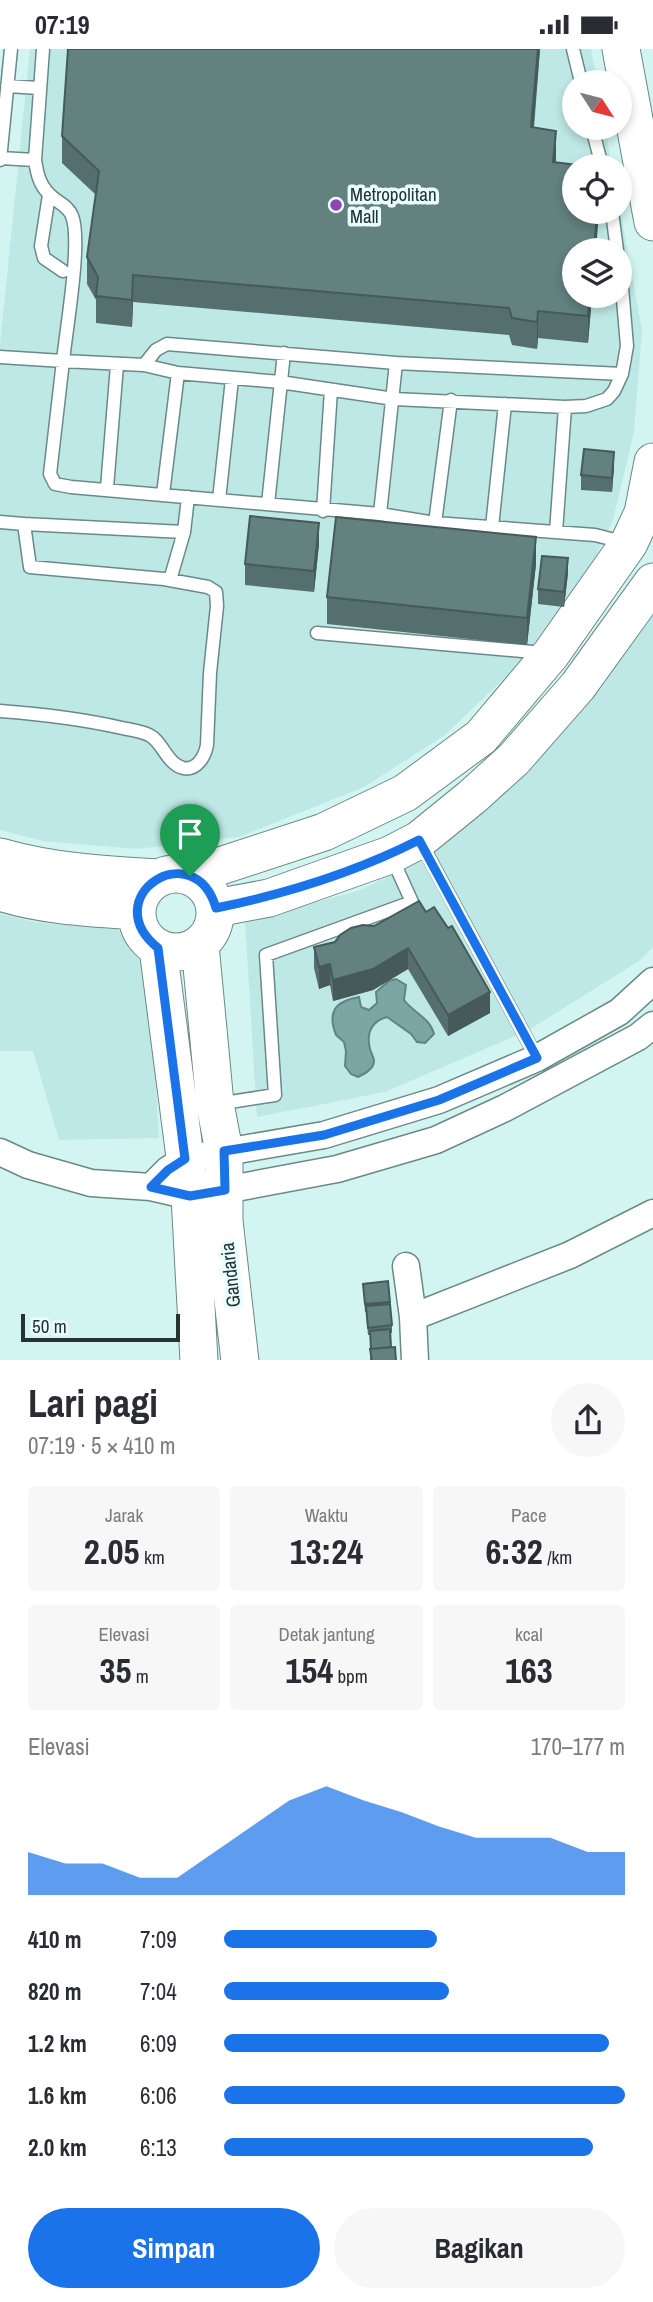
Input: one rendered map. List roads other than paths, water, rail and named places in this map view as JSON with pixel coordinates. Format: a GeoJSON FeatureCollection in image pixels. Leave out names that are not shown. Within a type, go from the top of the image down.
{"type":"FeatureCollection","features":[{"type":"Feature","properties":{"kind":"street"},"geometry":{"type":"LineString","coordinates":[[621,49],[653,222]]}},
{"type":"Feature","properties":{"kind":"street"},"geometry":{"type":"LineString","coordinates":[[0,857],[32,867],[80,873],[174,877],[207,888],[216,908],[212,930],[200,945],[186,951],[172,952],[158,948],[141,931],[137,911],[143,892],[174,877],[324,832],[405,793],[481,737],[551,654],[640,530],[653,462]]}},
{"type":"Feature","properties":{"kind":"street"},"geometry":{"type":"LineString","coordinates":[[216,908],[269,898],[405,847],[472,797],[514,759],[578,686],[653,582]]}},
{"type":"Feature","properties":{"kind":"street"},"geometry":{"type":"LineString","coordinates":[[0,892],[20,898],[75,906],[137,911]]}},
{"type":"Feature","properties":{"kind":"street","name":"Gandaria"},"geometry":{"type":"LineString","coordinates":[[200,945],[215,1104],[224,1151],[224,1221],[240,1360]]}},
{"type":"Feature","properties":{"kind":"street","name":"Gandaria"},"geometry":{"type":"LineString","coordinates":[[158,948],[190,1196],[199,1360]]}},
{"type":"Feature","properties":{"kind":"street"},"geometry":{"type":"LineString","coordinates":[[151,1187],[168,1170],[185,1159],[324,1135],[439,1100],[537,1058],[619,1012],[653,981]]}},
{"type":"Feature","properties":{"kind":"street"},"geometry":{"type":"LineString","coordinates":[[0,1152],[28,1165],[91,1183],[151,1187],[190,1196],[337,1169],[436,1140],[505,1108],[638,1037],[653,1025]]}},
{"type":"Feature","properties":{"kind":"street"},"geometry":{"type":"LineString","coordinates":[[413,1317],[570,1255],[653,1213]]}},
{"type":"Feature","properties":{"kind":"street"},"geometry":{"type":"LineString","coordinates":[[406,1266],[413,1317],[415,1360]]}},
{"type":"Feature","properties":{"kind":"lane"},"geometry":{"type":"LineString","coordinates":[[11,49],[0,159],[35,160]]}},
{"type":"Feature","properties":{"kind":"lane"},"geometry":{"type":"LineString","coordinates":[[43,49],[35,160],[37,179],[49,195],[70,210],[75,224],[73,279],[50,474],[55,484],[380,515],[435,523],[595,535],[640,530]]}},
{"type":"Feature","properties":{"kind":"lane"},"geometry":{"type":"LineString","coordinates":[[573,49],[578,70]]}},
{"type":"Feature","properties":{"kind":"lane"},"geometry":{"type":"LineString","coordinates":[[7,86],[39,88]]}},
{"type":"Feature","properties":{"kind":"lane"},"geometry":{"type":"LineString","coordinates":[[49,195],[41,246],[44,258],[63,271]]}},
{"type":"Feature","properties":{"kind":"lane"},"geometry":{"type":"LineString","coordinates":[[0,357],[144,365],[178,373],[280,382],[394,399],[586,406],[607,399],[622,374],[627,346],[624,308]]}},
{"type":"Feature","properties":{"kind":"lane"},"geometry":{"type":"LineString","coordinates":[[144,365],[156,351],[167,344],[396,363],[622,374]]}},
{"type":"Feature","properties":{"kind":"lane"},"geometry":{"type":"LineString","coordinates":[[268,504],[284,353]]}},
{"type":"Feature","properties":{"kind":"lane"},"geometry":{"type":"LineString","coordinates":[[380,515],[396,363]]}},
{"type":"Feature","properties":{"kind":"lane"},"geometry":{"type":"LineString","coordinates":[[107,488],[117,365]]}},
{"type":"Feature","properties":{"kind":"lane"},"geometry":{"type":"LineString","coordinates":[[163,494],[178,373]]}},
{"type":"Feature","properties":{"kind":"lane"},"geometry":{"type":"LineString","coordinates":[[219,500],[232,379]]}},
{"type":"Feature","properties":{"kind":"lane"},"geometry":{"type":"LineString","coordinates":[[323,511],[331,390]]}},
{"type":"Feature","properties":{"kind":"lane"},"geometry":{"type":"LineString","coordinates":[[435,523],[451,400]]}},
{"type":"Feature","properties":{"kind":"lane"},"geometry":{"type":"LineString","coordinates":[[492,527],[505,404]]}},
{"type":"Feature","properties":{"kind":"lane"},"geometry":{"type":"LineString","coordinates":[[556,532],[565,407]]}},
{"type":"Feature","properties":{"kind":"lane"},"geometry":{"type":"LineString","coordinates":[[170,580],[184,532],[188,497]]}},
{"type":"Feature","properties":{"kind":"lane"},"geometry":{"type":"LineString","coordinates":[[0,522],[184,532]]}},
{"type":"Feature","properties":{"kind":"lane"},"geometry":{"type":"LineString","coordinates":[[0,711],[43,714],[150,735],[177,765],[184,769],[195,766],[207,745],[215,590],[170,580],[30,567],[24,524]]}},
{"type":"Feature","properties":{"kind":"lane"},"geometry":{"type":"LineString","coordinates":[[317,633],[551,654]]}},
{"type":"Feature","properties":{"kind":"lane"},"geometry":{"type":"LineString","coordinates":[[405,847],[537,1058]]}},
{"type":"Feature","properties":{"kind":"lane"},"geometry":{"type":"LineString","coordinates":[[215,1104],[275,1095],[266,955],[412,902],[405,847]]}},
{"type":"Feature","properties":{"kind":"place","name":"Metropolitan Mall"},"geometry":{"type":"Point","coordinates":[336,205]}}]}
